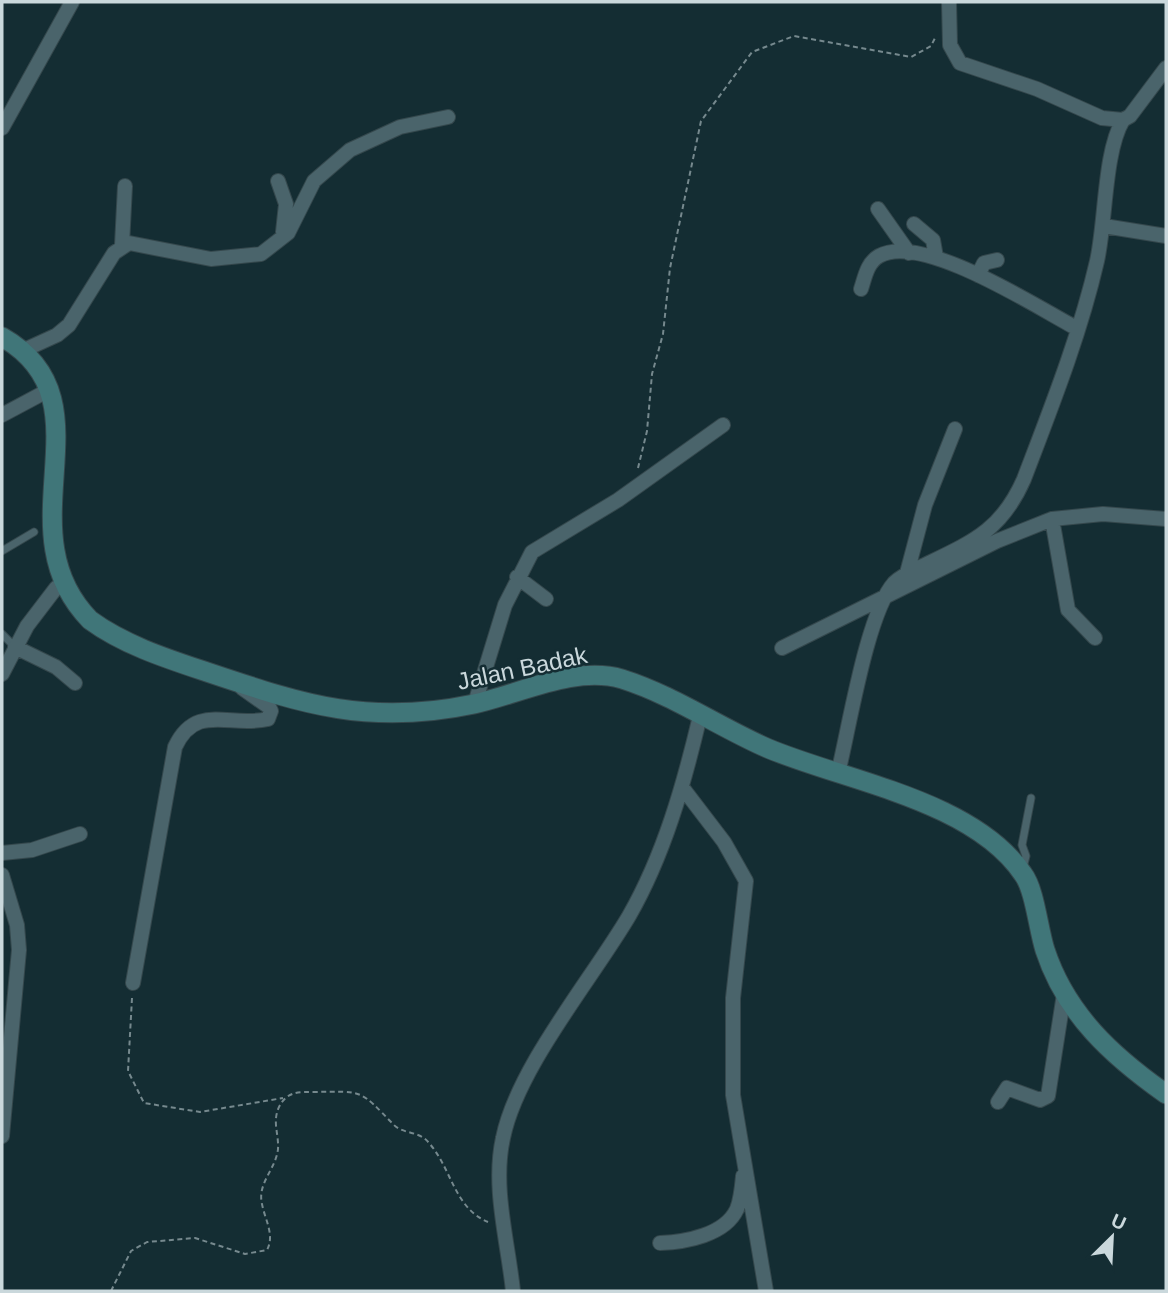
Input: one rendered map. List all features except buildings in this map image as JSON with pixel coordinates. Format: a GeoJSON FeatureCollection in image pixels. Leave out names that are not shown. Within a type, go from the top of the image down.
{"type":"FeatureCollection","features":[{"type":"Feature","properties":{"kind":"street"},"geometry":{"type":"LineString","coordinates":[[2,128],[72,2]]}},
{"type":"Feature","properties":{"kind":"street"},"geometry":{"type":"LineString","coordinates":[[949,9],[950,45],[960,63],[1037,89],[1116,125]]}},
{"type":"Feature","properties":{"kind":"street"},"geometry":{"type":"LineString","coordinates":[[838,773],[867,647],[884,600],[893,584],[907,573],[990,530],[1007,511],[1033,455],[1079,330],[1104,226],[1116,125],[1138,106],[1166,68]]}},
{"type":"Feature","properties":{"kind":"street"},"geometry":{"type":"LineString","coordinates":[[122,245],[136,243],[211,259],[253,256],[281,240],[314,181],[349,150],[400,127],[448,117]]}},
{"type":"Feature","properties":{"kind":"street"},"geometry":{"type":"LineString","coordinates":[[278,181],[286,212],[281,240]]}},
{"type":"Feature","properties":{"kind":"street"},"geometry":{"type":"LineString","coordinates":[[22,351],[69,325],[122,245],[125,186]]}},
{"type":"Feature","properties":{"kind":"street"},"geometry":{"type":"LineString","coordinates":[[878,209],[909,253]]}},
{"type":"Feature","properties":{"kind":"street"},"geometry":{"type":"LineString","coordinates":[[914,224],[933,240],[936,257]]}},
{"type":"Feature","properties":{"kind":"street"},"geometry":{"type":"LineString","coordinates":[[1104,226],[1166,236]]}},
{"type":"Feature","properties":{"kind":"street"},"geometry":{"type":"LineString","coordinates":[[861,289],[869,267],[876,258],[887,253],[936,257],[978,275],[1079,330]]}},
{"type":"Feature","properties":{"kind":"street"},"geometry":{"type":"LineString","coordinates":[[978,275],[984,263],[997,260]]}},
{"type":"Feature","properties":{"kind":"street"},"geometry":{"type":"LineString","coordinates":[[2,337],[22,351],[47,391],[2,415]]}},
{"type":"Feature","properties":{"kind":"street","name":"Jalan Badak"},"geometry":{"type":"LineString","coordinates":[[47,391],[47,430],[34,531],[43,563],[56,588],[91,621],[154,653],[229,680],[317,706],[366,714],[399,715],[475,703],[571,678],[600,676],[633,683],[771,749],[899,793],[976,831],[998,845],[1022,872],[1031,887],[1039,931],[1064,995],[1107,1048],[1166,1094]]}},
{"type":"Feature","properties":{"kind":"street"},"geometry":{"type":"LineString","coordinates":[[475,703],[492,642],[517,577],[528,558],[541,544],[588,520],[723,425]]}},
{"type":"Feature","properties":{"kind":"street"},"geometry":{"type":"LineString","coordinates":[[907,573],[925,505],[955,429]]}},
{"type":"Feature","properties":{"kind":"street"},"geometry":{"type":"LineString","coordinates":[[782,648],[884,600],[997,541],[1052,519],[1103,514],[1166,519]]}},
{"type":"Feature","properties":{"kind":"street"},"geometry":{"type":"LineString","coordinates":[[1052,519],[1068,610],[1095,638]]}},
{"type":"Feature","properties":{"kind":"street"},"geometry":{"type":"LineString","coordinates":[[517,577],[545,598]]}},
{"type":"Feature","properties":{"kind":"street"},"geometry":{"type":"LineString","coordinates":[[2,674],[15,647],[56,588]]}},
{"type":"Feature","properties":{"kind":"street"},"geometry":{"type":"LineString","coordinates":[[15,647],[56,667],[75,682]]}},
{"type":"Feature","properties":{"kind":"street"},"geometry":{"type":"LineString","coordinates":[[133,982],[164,798],[179,739],[191,724],[204,720],[258,720],[268,719],[270,715],[265,704],[229,680]]}},
{"type":"Feature","properties":{"kind":"street"},"geometry":{"type":"LineString","coordinates":[[513,1291],[505,1226],[501,1153],[512,1108],[528,1075],[644,887],[682,787],[700,716]]}},
{"type":"Feature","properties":{"kind":"street"},"geometry":{"type":"LineString","coordinates":[[682,787],[724,842],[746,881],[733,998],[732,1071],[735,1122],[745,1164],[766,1291]]}},
{"type":"Feature","properties":{"kind":"street"},"geometry":{"type":"LineString","coordinates":[[2,853],[32,850],[80,834]]}},
{"type":"Feature","properties":{"kind":"street"},"geometry":{"type":"LineString","coordinates":[[2,875],[7,909],[19,950],[2,1136]]}},
{"type":"Feature","properties":{"kind":"street"},"geometry":{"type":"LineString","coordinates":[[998,1102],[1007,1088],[1038,1099],[1048,1096],[1064,995]]}},
{"type":"Feature","properties":{"kind":"street"},"geometry":{"type":"LineString","coordinates":[[660,1243],[694,1238],[724,1224],[739,1204],[745,1164]]}},
{"type":"Feature","properties":{"kind":"lane"},"geometry":{"type":"LineString","coordinates":[[2,551],[34,531]]}},
{"type":"Feature","properties":{"kind":"lane"},"geometry":{"type":"LineString","coordinates":[[2,635],[15,647]]}},
{"type":"Feature","properties":{"kind":"lane"},"geometry":{"type":"LineString","coordinates":[[1022,872],[1026,856],[1022,845],[1031,798]]}},
{"type":"Feature","properties":{"kind":"path"},"geometry":{"type":"LineString","coordinates":[[631,491],[647,431],[652,374],[663,334],[670,268],[701,121],[752,52],[794,36],[911,57],[931,46],[949,9]]}},
{"type":"Feature","properties":{"kind":"path"},"geometry":{"type":"LineString","coordinates":[[133,982],[128,1072],[144,1102],[200,1112],[260,1099],[286,1098]]}},
{"type":"Feature","properties":{"kind":"path"},"geometry":{"type":"LineString","coordinates":[[111,1291],[131,1251],[147,1242],[195,1238],[245,1254],[267,1250],[271,1244],[270,1233],[260,1197],[278,1149],[275,1121],[286,1098],[295,1092],[361,1093],[372,1099],[394,1127],[421,1134],[430,1144],[447,1170],[461,1202],[471,1213],[505,1226]]}}]}
